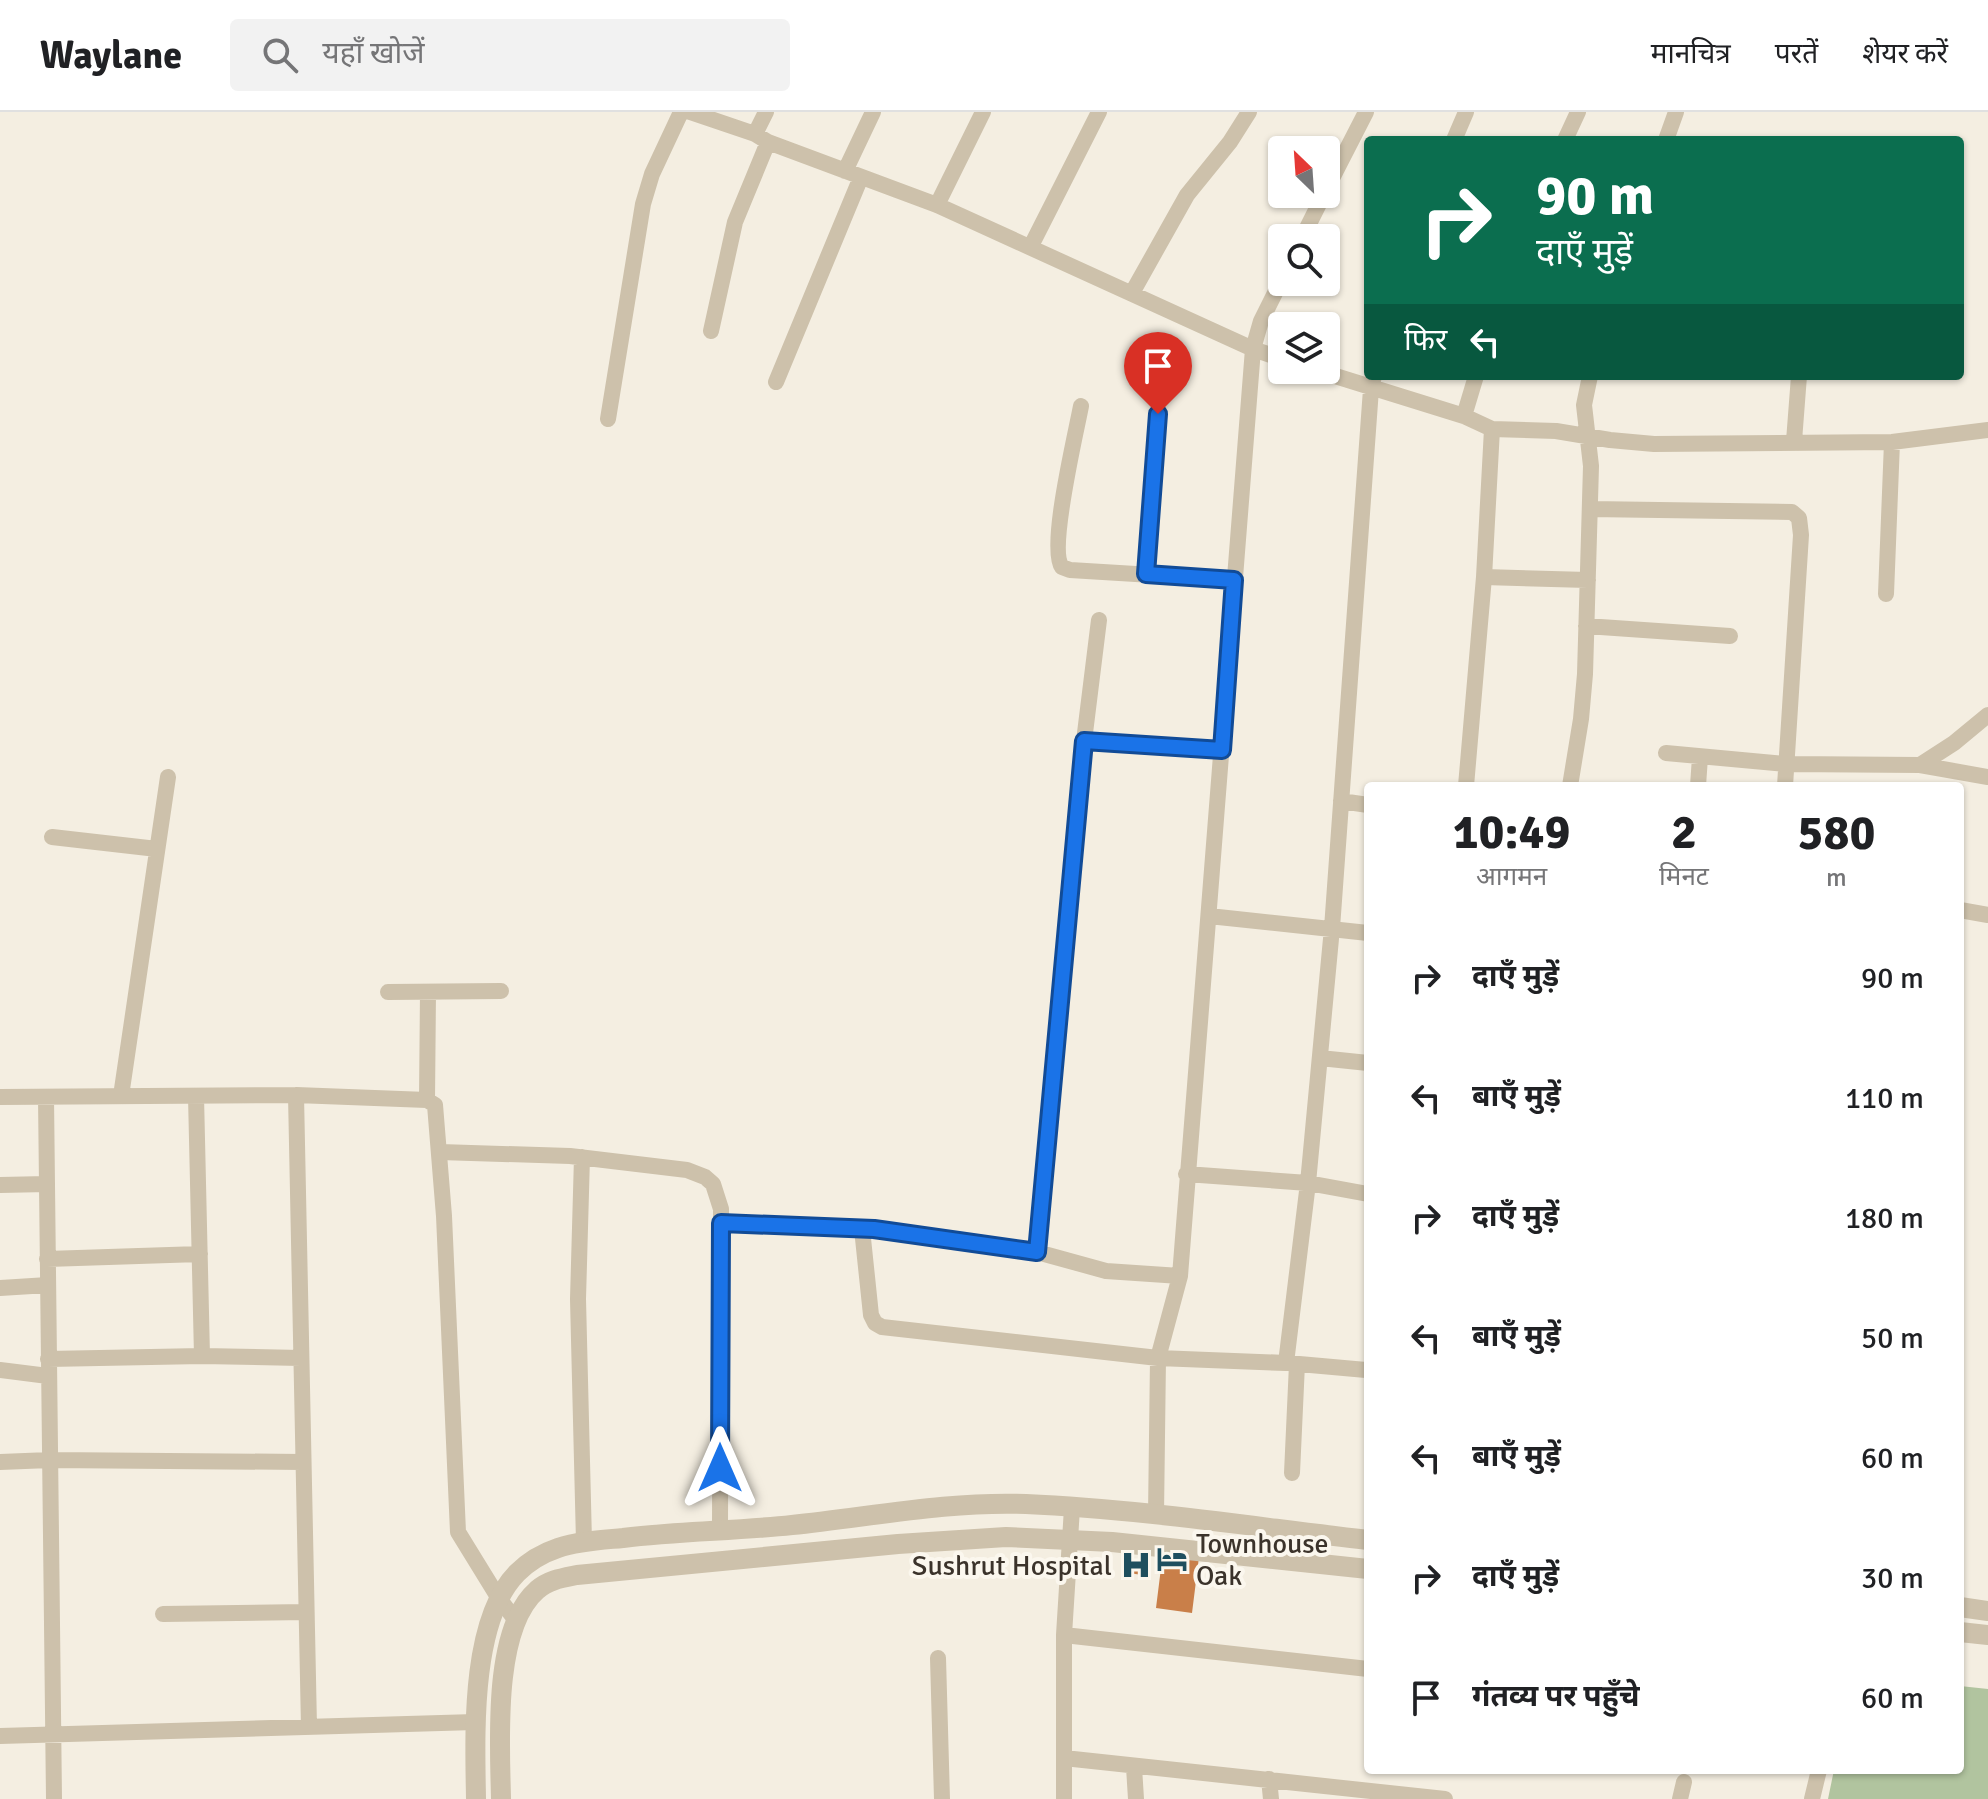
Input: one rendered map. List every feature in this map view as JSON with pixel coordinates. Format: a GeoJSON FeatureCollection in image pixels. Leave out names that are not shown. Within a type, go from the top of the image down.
{"type":"FeatureCollection","features":[{"type":"Feature","properties":{"kind":"street"},"geometry":{"type":"LineString","coordinates":[[608,419],[643,204],[652,174],[681,112]]}},
{"type":"Feature","properties":{"kind":"street"},"geometry":{"type":"LineString","coordinates":[[690,112],[937,205],[1268,354]]}},
{"type":"Feature","properties":{"kind":"street"},"geometry":{"type":"LineString","coordinates":[[711,331],[735,222],[766,112]]}},
{"type":"Feature","properties":{"kind":"street"},"geometry":{"type":"LineString","coordinates":[[776,382],[873,112]]}},
{"type":"Feature","properties":{"kind":"street"},"geometry":{"type":"LineString","coordinates":[[937,205],[983,112]]}},
{"type":"Feature","properties":{"kind":"street"},"geometry":{"type":"LineString","coordinates":[[1031,246],[1099,112]]}},
{"type":"Feature","properties":{"kind":"street"},"geometry":{"type":"LineString","coordinates":[[1132,293],[1187,195],[1230,142],[1249,112]]}},
{"type":"Feature","properties":{"kind":"street"},"geometry":{"type":"LineString","coordinates":[[1340,163],[1366,112]]}},
{"type":"Feature","properties":{"kind":"street"},"geometry":{"type":"LineString","coordinates":[[1456,136],[1466,112]]}},
{"type":"Feature","properties":{"kind":"street"},"geometry":{"type":"LineString","coordinates":[[1567,136],[1578,112]]}},
{"type":"Feature","properties":{"kind":"street"},"geometry":{"type":"LineString","coordinates":[[1667,136],[1676,112]]}},
{"type":"Feature","properties":{"kind":"street"},"geometry":{"type":"LineString","coordinates":[[1156,1515],[1158,1358],[1180,1276],[1253,349],[1261,321],[1274,296]]}},
{"type":"Feature","properties":{"kind":"street"},"geometry":{"type":"LineString","coordinates":[[1340,375],[1372,382],[1492,429],[1546,430],[1654,444],[1892,442],[1988,430]]}},
{"type":"Feature","properties":{"kind":"street"},"geometry":{"type":"LineString","coordinates":[[1464,416],[1475,380]]}},
{"type":"Feature","properties":{"kind":"street"},"geometry":{"type":"LineString","coordinates":[[1571,782],[1581,719],[1586,626],[1591,453],[1584,405],[1589,380]]}},
{"type":"Feature","properties":{"kind":"street"},"geometry":{"type":"LineString","coordinates":[[1794,441],[1799,380]]}},
{"type":"Feature","properties":{"kind":"street"},"geometry":{"type":"LineString","coordinates":[[1292,1473],[1292,1364],[1332,928],[1372,382]]}},
{"type":"Feature","properties":{"kind":"street"},"geometry":{"type":"LineString","coordinates":[[1081,406],[1064,497],[1058,562],[1070,570],[1234,580]]}},
{"type":"Feature","properties":{"kind":"street"},"geometry":{"type":"LineString","coordinates":[[1146,574],[1158,414]]}},
{"type":"Feature","properties":{"kind":"street"},"geometry":{"type":"LineString","coordinates":[[1466,782],[1484,577],[1492,429]]}},
{"type":"Feature","properties":{"kind":"street"},"geometry":{"type":"LineString","coordinates":[[1886,594],[1892,442]]}},
{"type":"Feature","properties":{"kind":"street"},"geometry":{"type":"LineString","coordinates":[[1590,509],[1792,512],[1799,518],[1801,535],[1785,782]]}},
{"type":"Feature","properties":{"kind":"street"},"geometry":{"type":"LineString","coordinates":[[1484,577],[1588,580]]}},
{"type":"Feature","properties":{"kind":"street"},"geometry":{"type":"LineString","coordinates":[[1037,1252],[1084,741],[1099,620]]}},
{"type":"Feature","properties":{"kind":"street"},"geometry":{"type":"LineString","coordinates":[[1586,626],[1730,636]]}},
{"type":"Feature","properties":{"kind":"street"},"geometry":{"type":"LineString","coordinates":[[1920,765],[1954,743],[1988,715]]}},
{"type":"Feature","properties":{"kind":"street"},"geometry":{"type":"LineString","coordinates":[[1084,741],[1222,750]]}},
{"type":"Feature","properties":{"kind":"street"},"geometry":{"type":"LineString","coordinates":[[1666,753],[1786,764],[1920,765],[1988,777]]}},
{"type":"Feature","properties":{"kind":"street"},"geometry":{"type":"LineString","coordinates":[[1698,782],[1700,757]]}},
{"type":"Feature","properties":{"kind":"street"},"geometry":{"type":"LineString","coordinates":[[121,1096],[168,777]]}},
{"type":"Feature","properties":{"kind":"street"},"geometry":{"type":"LineString","coordinates":[[1341,801],[1364,804]]}},
{"type":"Feature","properties":{"kind":"street"},"geometry":{"type":"LineString","coordinates":[[52,837],[157,849]]}},
{"type":"Feature","properties":{"kind":"street"},"geometry":{"type":"LineString","coordinates":[[1964,911],[1988,915]]}},
{"type":"Feature","properties":{"kind":"street"},"geometry":{"type":"LineString","coordinates":[[1209,916],[1364,932]]}},
{"type":"Feature","properties":{"kind":"street"},"geometry":{"type":"LineString","coordinates":[[388,992],[501,991]]}},
{"type":"Feature","properties":{"kind":"street"},"geometry":{"type":"LineString","coordinates":[[427,1100],[428,992]]}},
{"type":"Feature","properties":{"kind":"street"},"geometry":{"type":"LineString","coordinates":[[1320,1058],[1364,1063]]}},
{"type":"Feature","properties":{"kind":"street"},"geometry":{"type":"LineString","coordinates":[[296,1095],[309,1727]]}},
{"type":"Feature","properties":{"kind":"street"},"geometry":{"type":"LineString","coordinates":[[0,1097],[296,1095],[427,1100],[435,1105],[440,1152],[458,1532],[517,1622]]}},
{"type":"Feature","properties":{"kind":"street"},"geometry":{"type":"LineString","coordinates":[[196,1096],[202,1356]]}},
{"type":"Feature","properties":{"kind":"street"},"geometry":{"type":"LineString","coordinates":[[46,1097],[54,1799]]}},
{"type":"Feature","properties":{"kind":"street"},"geometry":{"type":"LineString","coordinates":[[440,1152],[582,1157],[687,1170],[713,1184],[718,1196],[721,1223],[720,1529]]}},
{"type":"Feature","properties":{"kind":"street"},"geometry":{"type":"LineString","coordinates":[[582,1157],[578,1299],[584,1542]]}},
{"type":"Feature","properties":{"kind":"street"},"geometry":{"type":"LineString","coordinates":[[1186,1174],[1308,1183],[1364,1193]]}},
{"type":"Feature","properties":{"kind":"street"},"geometry":{"type":"LineString","coordinates":[[0,1185],[47,1184]]}},
{"type":"Feature","properties":{"kind":"street"},"geometry":{"type":"LineString","coordinates":[[721,1223],[862,1229],[1037,1252],[1106,1271],[1180,1276]]}},
{"type":"Feature","properties":{"kind":"street"},"geometry":{"type":"LineString","coordinates":[[862,1229],[871,1315],[875,1323],[882,1327],[1158,1358],[1364,1370]]}},
{"type":"Feature","properties":{"kind":"street"},"geometry":{"type":"LineString","coordinates":[[47,1259],[200,1254]]}},
{"type":"Feature","properties":{"kind":"street"},"geometry":{"type":"LineString","coordinates":[[0,1288],[48,1285]]}},
{"type":"Feature","properties":{"kind":"street"},"geometry":{"type":"LineString","coordinates":[[0,1370],[202,1356],[301,1358]]}},
{"type":"Feature","properties":{"kind":"street"},"geometry":{"type":"LineString","coordinates":[[0,1462],[303,1462]]}},
{"type":"Feature","properties":{"kind":"street"},"geometry":{"type":"LineString","coordinates":[[476,1799],[475,1722],[484,1647],[498,1597],[533,1559],[557,1548],[584,1542],[994,1504],[1156,1515],[1364,1540]]}},
{"type":"Feature","properties":{"kind":"street"},"geometry":{"type":"LineString","coordinates":[[1064,1799],[1064,1635],[1072,1508]]}},
{"type":"Feature","properties":{"kind":"street"},"geometry":{"type":"LineString","coordinates":[[501,1799],[503,1673],[526,1602],[538,1589],[554,1580],[577,1575],[1006,1537],[1070,1540],[1364,1569]]}},
{"type":"Feature","properties":{"kind":"street"},"geometry":{"type":"LineString","coordinates":[[1964,1608],[1988,1611]]}},
{"type":"Feature","properties":{"kind":"street"},"geometry":{"type":"LineString","coordinates":[[163,1614],[306,1612]]}},
{"type":"Feature","properties":{"kind":"street"},"geometry":{"type":"LineString","coordinates":[[1964,1632],[1988,1635]]}},
{"type":"Feature","properties":{"kind":"street"},"geometry":{"type":"LineString","coordinates":[[1064,1635],[1364,1669]]}},
{"type":"Feature","properties":{"kind":"street"},"geometry":{"type":"LineString","coordinates":[[938,1658],[942,1799]]}},
{"type":"Feature","properties":{"kind":"street"},"geometry":{"type":"LineString","coordinates":[[0,1736],[475,1722]]}},
{"type":"Feature","properties":{"kind":"street"},"geometry":{"type":"LineString","coordinates":[[1064,1758],[1445,1799]]}},
{"type":"Feature","properties":{"kind":"street"},"geometry":{"type":"LineString","coordinates":[[1134,1767],[1136,1799]]}},
{"type":"Feature","properties":{"kind":"street"},"geometry":{"type":"LineString","coordinates":[[1812,1799],[1818,1774]]}},
{"type":"Feature","properties":{"kind":"street"},"geometry":{"type":"LineString","coordinates":[[1269,1779],[1271,1799]]}},
{"type":"Feature","properties":{"kind":"street"},"geometry":{"type":"LineString","coordinates":[[1680,1799],[1684,1782]]}},
{"type":"Feature","properties":{"kind":"green space"},"geometry":{"type":"Polygon","coordinates":[[[1964,1686],[1988,1689],[1988,1799],[1828,1799],[1833,1774],[1964,1774],[1964,1686]]]}},
{"type":"Feature","properties":{"kind":"building"},"geometry":{"type":"Polygon","coordinates":[[[1163,1552],[1199,1557],[1192,1613],[1156,1608],[1163,1552]]]}},
{"type":"Feature","properties":{"kind":"building"},"geometry":{"type":"Polygon","coordinates":[[[1124,1558],[1151,1562],[1149,1576],[1122,1572],[1124,1558]]]}},
{"type":"Feature","properties":{"kind":"place","name":"Townhouse Oak"},"geometry":{"type":"Point","coordinates":[1172,1559]}},
{"type":"Feature","properties":{"kind":"place","name":"Sushrut Hospital"},"geometry":{"type":"Point","coordinates":[1136,1565]}},
{"type":"Feature","properties":{"kind":"route"},"geometry":{"type":"LineString","coordinates":[[720,1468],[721,1223],[874,1229],[1037,1252],[1084,741],[1222,750],[1234,580],[1146,574],[1158,414]]}}]}
